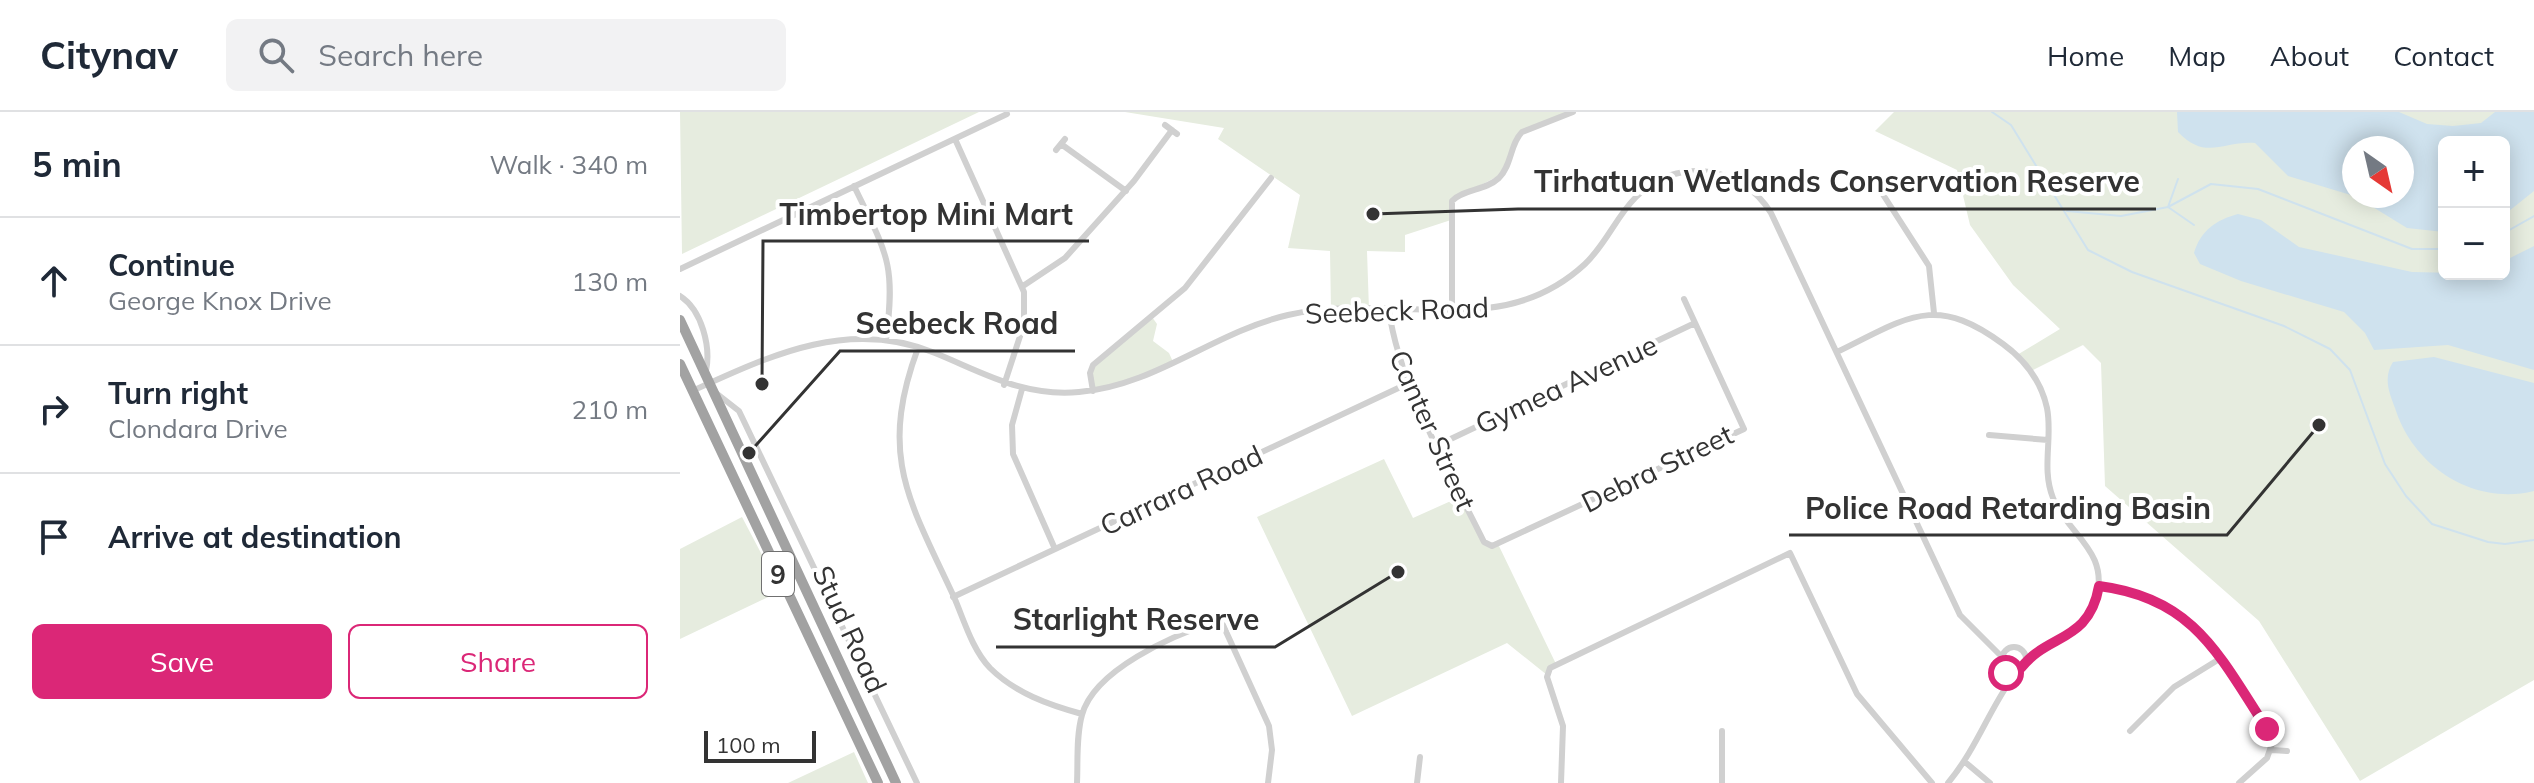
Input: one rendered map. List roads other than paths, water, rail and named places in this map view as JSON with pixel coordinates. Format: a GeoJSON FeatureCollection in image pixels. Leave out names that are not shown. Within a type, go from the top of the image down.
{"type":"FeatureCollection","features":[{"type":"Feature","properties":{"kind":"highway","name":"Stud Road"},"geometry":{"type":"LineString","coordinates":[[680,320],[896,783]]}},
{"type":"Feature","properties":{"kind":"highway","name":"Stud Road"},"geometry":{"type":"LineString","coordinates":[[680,364],[878,783]]}},
{"type":"Feature","properties":{"kind":"highway"},"geometry":{"type":"LineString","coordinates":[[854,734],[869,727]]}},
{"type":"Feature","properties":{"kind":"street"},"geometry":{"type":"LineString","coordinates":[[1452,310],[1452,201],[1460,195],[1489,186],[1502,174],[1522,132],[1573,112]]}},
{"type":"Feature","properties":{"kind":"street"},"geometry":{"type":"LineString","coordinates":[[680,269],[1007,114]]}},
{"type":"Feature","properties":{"kind":"street"},"geometry":{"type":"LineString","coordinates":[[1023,286],[1055,268],[1126,191],[1174,132],[1165,125]]}},
{"type":"Feature","properties":{"kind":"street"},"geometry":{"type":"LineString","coordinates":[[955,139],[1023,286],[1024,324],[1004,385]]}},
{"type":"Feature","properties":{"kind":"street"},"geometry":{"type":"LineString","coordinates":[[1061,144],[1126,191]]}},
{"type":"Feature","properties":{"kind":"street","name":"Seebeck Road"},"geometry":{"type":"LineString","coordinates":[[692,391],[805,344],[845,338],[886,340],[918,348],[1004,385],[1022,389],[1044,393],[1093,391],[1146,376],[1262,323],[1288,315],[1331,310],[1452,310],[1503,306],[1555,286],[1594,255],[1629,204],[1646,188],[1676,172],[1706,171],[1738,181],[1762,200],[1960,615],[1971,630],[1992,645],[2002,657]]}},
{"type":"Feature","properties":{"kind":"street"},"geometry":{"type":"LineString","coordinates":[[1093,391],[1090,373],[1093,365],[1185,288],[1271,178]]}},
{"type":"Feature","properties":{"kind":"street"},"geometry":{"type":"LineString","coordinates":[[1877,179],[1882,193],[1929,266],[1934,313]]}},
{"type":"Feature","properties":{"kind":"street"},"geometry":{"type":"LineString","coordinates":[[854,186],[890,268],[892,294],[886,340]]}},
{"type":"Feature","properties":{"kind":"street"},"geometry":{"type":"LineString","coordinates":[[1868,190],[1882,193]]}},
{"type":"Feature","properties":{"kind":"street"},"geometry":{"type":"LineString","coordinates":[[680,296],[692,307],[709,345],[709,383],[739,411],[917,783]]}},
{"type":"Feature","properties":{"kind":"street","name":"Debra Street"},"geometry":{"type":"LineString","coordinates":[[1488,545],[1498,544],[1744,429],[1684,299]]}},
{"type":"Feature","properties":{"kind":"street","name":"Canter Street"},"geometry":{"type":"LineString","coordinates":[[1389,310],[1394,348],[1488,545]]}},
{"type":"Feature","properties":{"kind":"street"},"geometry":{"type":"LineString","coordinates":[[1837,352],[1903,321],[1934,313],[1969,321],[2022,360],[2044,397],[2047,469],[2052,496],[2093,552],[2099,586],[2092,610],[2079,629],[2060,642],[2040,649],[2006,684],[1987,727],[1948,783]]}},
{"type":"Feature","properties":{"kind":"street","name":"Gymea Avenue"},"geometry":{"type":"LineString","coordinates":[[1438,445],[1695,323]]}},
{"type":"Feature","properties":{"kind":"street"},"geometry":{"type":"LineString","coordinates":[[918,348],[901,406],[898,440],[902,473],[912,510],[979,652],[994,671],[1034,698],[1082,714]]}},
{"type":"Feature","properties":{"kind":"street","name":"Carrara Road"},"geometry":{"type":"LineString","coordinates":[[953,597],[1409,383]]}},
{"type":"Feature","properties":{"kind":"street"},"geometry":{"type":"LineString","coordinates":[[1022,389],[1012,425],[1013,454],[1055,549]]}},
{"type":"Feature","properties":{"kind":"street"},"geometry":{"type":"LineString","coordinates":[[1989,435],[2048,440]]}},
{"type":"Feature","properties":{"kind":"street"},"geometry":{"type":"LineString","coordinates":[[1561,783],[1563,732],[1547,677],[1550,668],[1792,550],[1861,699],[1932,783]]}},
{"type":"Feature","properties":{"kind":"street"},"geometry":{"type":"LineString","coordinates":[[2099,586],[2135,592],[2174,610],[2199,630],[2221,658],[2268,732],[2272,750],[2266,760],[2239,783]]}},
{"type":"Feature","properties":{"kind":"street"},"geometry":{"type":"LineString","coordinates":[[1223,611],[1220,622],[1269,726],[1272,750],[1268,783]]}},
{"type":"Feature","properties":{"kind":"street"},"geometry":{"type":"LineString","coordinates":[[1077,783],[1082,714],[1099,683],[1116,668],[1210,623],[1220,622]]}},
{"type":"Feature","properties":{"kind":"street"},"geometry":{"type":"LineString","coordinates":[[1992,645],[2040,649]]}},
{"type":"Feature","properties":{"kind":"street"},"geometry":{"type":"LineString","coordinates":[[2006,684],[2006,667],[2002,657],[2009,648]]}},
{"type":"Feature","properties":{"kind":"street"},"geometry":{"type":"LineString","coordinates":[[2020,649],[2026,660]]}},
{"type":"Feature","properties":{"kind":"street"},"geometry":{"type":"LineString","coordinates":[[2130,731],[2174,687],[2221,658]]}},
{"type":"Feature","properties":{"kind":"street"},"geometry":{"type":"LineString","coordinates":[[2006,667],[2018,670]]}},
{"type":"Feature","properties":{"kind":"street"},"geometry":{"type":"LineString","coordinates":[[1722,731],[1722,783]]}},
{"type":"Feature","properties":{"kind":"street"},"geometry":{"type":"LineString","coordinates":[[2272,750],[2287,751]]}},
{"type":"Feature","properties":{"kind":"street"},"geometry":{"type":"LineString","coordinates":[[1417,783],[1420,757]]}},
{"type":"Feature","properties":{"kind":"street"},"geometry":{"type":"LineString","coordinates":[[1965,762],[1990,783]]}},
{"type":"Feature","properties":{"kind":"water"},"geometry":{"type":"Polygon","coordinates":[[[2177,112],[2399,112],[2427,124],[2453,126],[2481,123],[2495,112],[2534,112],[2534,191],[2510,210],[2510,136],[2438,136],[2438,231],[2407,228],[2374,208],[2414,208],[2414,136],[2342,136],[2342,192],[2288,176],[2255,143],[2206,148],[2188,141],[2178,132],[2177,112]]]}},
{"type":"Feature","properties":{"kind":"water"},"geometry":{"type":"Polygon","coordinates":[[[2238,214],[2261,220],[2299,247],[2412,272],[2438,273],[2438,280],[2510,280],[2510,258],[2534,246],[2534,370],[2448,345],[2374,350],[2365,333],[2344,312],[2241,281],[2200,264],[2194,253],[2197,245],[2205,232],[2223,219],[2238,214]]]}},
{"type":"Feature","properties":{"kind":"water"},"geometry":{"type":"Polygon","coordinates":[[[2434,357],[2534,383],[2534,491],[2489,493],[2468,487],[2448,477],[2416,448],[2393,402],[2388,374],[2393,362],[2434,357]]]}},
{"type":"Feature","properties":{"kind":"waterway"},"geometry":{"type":"LineString","coordinates":[[1992,112],[2011,125],[2088,250],[2132,272],[2284,326],[2330,349],[2350,370],[2385,464],[2406,496],[2432,524],[2488,542],[2505,544],[2534,540]]}},
{"type":"Feature","properties":{"kind":"waterway"},"geometry":{"type":"LineString","coordinates":[[2178,179],[2168,207],[2194,225]]}},
{"type":"Feature","properties":{"kind":"waterway"},"geometry":{"type":"LineString","coordinates":[[2067,211],[2121,216],[2168,207],[2211,184],[2258,189],[2412,249],[2438,249]]}},
{"type":"Feature","properties":{"kind":"waterway"},"geometry":{"type":"LineString","coordinates":[[2510,230],[2534,216]]}},
{"type":"Feature","properties":{"kind":"place","name":"Tirhatuan Wetlands Conservation Reserve"},"geometry":{"type":"Point","coordinates":[1373,214]}},
{"type":"Feature","properties":{"kind":"place","name":"Timbertop Mini Mart"},"geometry":{"type":"Point","coordinates":[762,384]}},
{"type":"Feature","properties":{"kind":"place","name":"Police Road Retarding Basin"},"geometry":{"type":"Point","coordinates":[2319,425]}},
{"type":"Feature","properties":{"kind":"place","name":"Seebeck Road"},"geometry":{"type":"Point","coordinates":[749,453]}},
{"type":"Feature","properties":{"kind":"place","name":"Starlight Reserve"},"geometry":{"type":"Point","coordinates":[1398,572]}}]}
